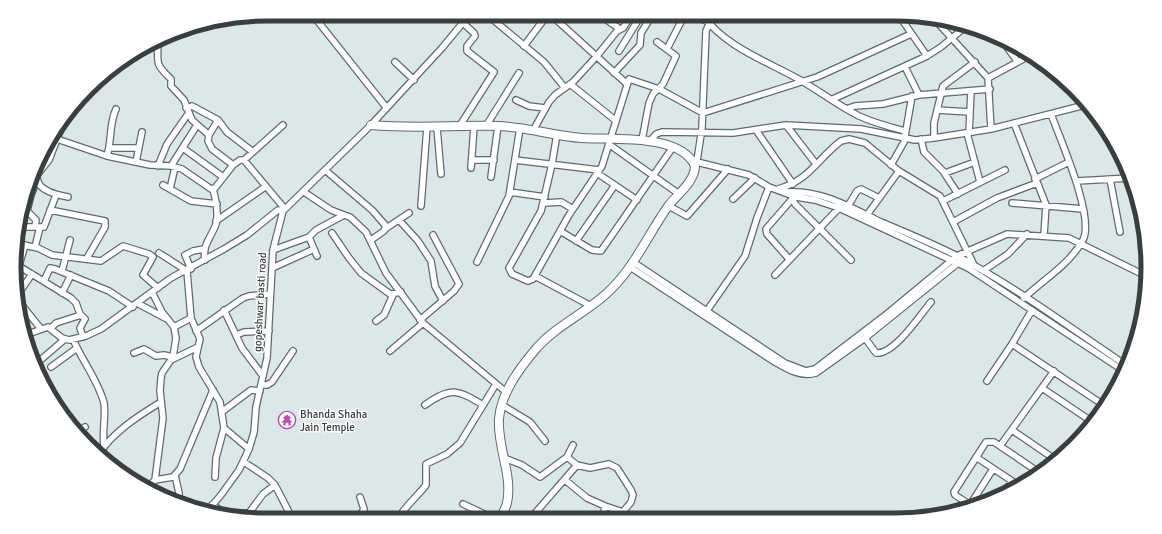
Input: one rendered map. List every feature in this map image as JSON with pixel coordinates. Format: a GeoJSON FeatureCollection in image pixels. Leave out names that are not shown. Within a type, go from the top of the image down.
{"type":"FeatureCollection","features":[{"type":"Feature","properties":{"kind":"street"},"geometry":{"type":"LineString","coordinates":[[318,21],[386,107]]}},
{"type":"Feature","properties":{"kind":"street"},"geometry":{"type":"LineString","coordinates":[[495,21],[551,69],[568,86],[615,120]]}},
{"type":"Feature","properties":{"kind":"street"},"geometry":{"type":"LineString","coordinates":[[524,46],[544,21]]}},
{"type":"Feature","properties":{"kind":"street"},"geometry":{"type":"LineString","coordinates":[[557,21],[627,84]]}},
{"type":"Feature","properties":{"kind":"street"},"geometry":{"type":"LineString","coordinates":[[611,21],[620,29]]}},
{"type":"Feature","properties":{"kind":"street"},"geometry":{"type":"LineString","coordinates":[[534,129],[545,108],[555,95],[568,86],[596,57],[617,31],[625,26],[628,21]]}},
{"type":"Feature","properties":{"kind":"street"},"geometry":{"type":"LineString","coordinates":[[619,50],[638,21]]}},
{"type":"Feature","properties":{"kind":"street"},"geometry":{"type":"LineString","coordinates":[[614,73],[640,45],[642,33],[648,21]]}},
{"type":"Feature","properties":{"kind":"street"},"geometry":{"type":"LineString","coordinates":[[667,49],[681,21]]}},
{"type":"Feature","properties":{"kind":"street"},"geometry":{"type":"LineString","coordinates":[[704,21],[736,45],[833,99],[846,109],[865,119],[905,132]]}},
{"type":"Feature","properties":{"kind":"street"},"geometry":{"type":"LineString","coordinates":[[903,21],[927,56]]}},
{"type":"Feature","properties":{"kind":"street"},"geometry":{"type":"LineString","coordinates":[[29,332],[41,328],[51,328],[65,339],[73,339],[101,330],[158,288],[247,235],[278,210],[284,210],[371,125],[386,107],[414,80],[463,23],[474,33],[475,36],[467,46],[467,51],[494,72],[459,126]]}},
{"type":"Feature","properties":{"kind":"street"},"geometry":{"type":"LineString","coordinates":[[503,513],[507,505],[508,496],[499,430],[502,405],[506,392],[528,358],[542,343],[591,306],[615,285],[631,265],[669,206],[695,172],[695,161],[702,134],[706,31],[708,23]]}},
{"type":"Feature","properties":{"kind":"street"},"geometry":{"type":"LineString","coordinates":[[941,26],[988,78],[990,89],[991,129]]}},
{"type":"Feature","properties":{"kind":"street"},"geometry":{"type":"LineString","coordinates":[[833,99],[927,56],[962,30]]}},
{"type":"Feature","properties":{"kind":"street"},"geometry":{"type":"LineString","coordinates":[[557,134],[544,200],[509,268],[512,274],[528,281],[533,279],[535,276],[560,231],[598,172],[610,142],[615,120],[627,84],[631,79],[659,89],[703,113],[803,82],[911,34]]}},
{"type":"Feature","properties":{"kind":"street"},"geometry":{"type":"LineString","coordinates":[[642,140],[649,103],[663,84],[676,56],[657,42]]}},
{"type":"Feature","properties":{"kind":"street"},"geometry":{"type":"LineString","coordinates":[[158,46],[158,67],[171,79],[171,86],[184,100],[187,111],[197,125],[209,134]]}},
{"type":"Feature","properties":{"kind":"street"},"geometry":{"type":"LineString","coordinates":[[1008,48],[1018,62]]}},
{"type":"Feature","properties":{"kind":"street"},"geometry":{"type":"LineString","coordinates":[[988,78],[1025,58]]}},
{"type":"Feature","properties":{"kind":"street"},"geometry":{"type":"LineString","coordinates":[[395,62],[414,80]]}},
{"type":"Feature","properties":{"kind":"street"},"geometry":{"type":"LineString","coordinates":[[934,138],[934,123],[944,84],[975,62]]}},
{"type":"Feature","properties":{"kind":"street"},"geometry":{"type":"LineString","coordinates":[[905,67],[919,95]]}},
{"type":"Feature","properties":{"kind":"street"},"geometry":{"type":"LineString","coordinates":[[486,126],[519,73]]}},
{"type":"Feature","properties":{"kind":"street"},"geometry":{"type":"LineString","coordinates":[[846,109],[855,106],[883,104],[919,95],[970,92],[990,89]]}},
{"type":"Feature","properties":{"kind":"street"},"geometry":{"type":"LineString","coordinates":[[970,92],[968,133],[980,182]]}},
{"type":"Feature","properties":{"kind":"street"},"geometry":{"type":"LineString","coordinates":[[891,165],[902,146],[912,96]]}},
{"type":"Feature","properties":{"kind":"street"},"geometry":{"type":"LineString","coordinates":[[516,100],[529,106],[545,108]]}},
{"type":"Feature","properties":{"kind":"street"},"geometry":{"type":"LineString","coordinates":[[158,166],[167,144],[187,111],[192,106],[218,120],[227,132],[253,152]]}},
{"type":"Feature","properties":{"kind":"street"},"geometry":{"type":"LineString","coordinates":[[651,140],[656,134],[662,132],[702,134],[733,133],[786,125],[861,129],[904,138],[934,138],[991,129],[1081,106]]}},
{"type":"Feature","properties":{"kind":"street"},"geometry":{"type":"LineString","coordinates":[[108,156],[112,120],[116,109]]}},
{"type":"Feature","properties":{"kind":"street"},"geometry":{"type":"LineString","coordinates":[[937,110],[970,112]]}},
{"type":"Feature","properties":{"kind":"street"},"geometry":{"type":"LineString","coordinates":[[1024,298],[1057,271],[1081,243],[1086,229],[1077,181],[1051,114]]}},
{"type":"Feature","properties":{"kind":"street"},"geometry":{"type":"LineString","coordinates":[[218,120],[209,134],[208,141],[210,146],[233,165]]}},
{"type":"Feature","properties":{"kind":"street"},"geometry":{"type":"LineString","coordinates":[[1014,123],[1046,205],[1044,236]]}},
{"type":"Feature","properties":{"kind":"street"},"geometry":{"type":"LineString","coordinates":[[170,189],[173,166],[197,125]]}},
{"type":"Feature","properties":{"kind":"street"},"geometry":{"type":"LineString","coordinates":[[213,189],[233,165],[240,160],[244,160],[283,125]]}},
{"type":"Feature","properties":{"kind":"street"},"geometry":{"type":"LineString","coordinates":[[371,125],[437,128],[459,126],[498,126],[534,129],[610,142],[651,140],[673,147],[695,161],[728,169],[755,178],[769,187],[778,189],[790,195],[839,208],[955,258]]}},
{"type":"Feature","properties":{"kind":"street"},"geometry":{"type":"LineString","coordinates":[[786,125],[816,164]]}},
{"type":"Feature","properties":{"kind":"street"},"geometry":{"type":"LineString","coordinates":[[471,168],[474,126]]}},
{"type":"Feature","properties":{"kind":"street"},"geometry":{"type":"LineString","coordinates":[[491,177],[498,126]]}},
{"type":"Feature","properties":{"kind":"street"},"geometry":{"type":"LineString","coordinates":[[421,206],[427,127]]}},
{"type":"Feature","properties":{"kind":"street"},"geometry":{"type":"LineString","coordinates":[[437,128],[441,174]]}},
{"type":"Feature","properties":{"kind":"street"},"geometry":{"type":"LineString","coordinates":[[477,262],[505,207],[510,192],[520,128]]}},
{"type":"Feature","properties":{"kind":"street"},"geometry":{"type":"LineString","coordinates":[[756,130],[793,184]]}},
{"type":"Feature","properties":{"kind":"street"},"geometry":{"type":"LineString","coordinates":[[136,162],[142,132]]}},
{"type":"Feature","properties":{"kind":"street"},"geometry":{"type":"LineString","coordinates":[[41,171],[49,160],[60,133]]}},
{"type":"Feature","properties":{"kind":"street"},"geometry":{"type":"LineString","coordinates":[[778,189],[802,179],[835,145],[841,141],[849,139],[865,144],[898,171],[936,193],[943,201],[974,266]]}},
{"type":"Feature","properties":{"kind":"street"},"geometry":{"type":"LineString","coordinates":[[921,139],[924,152],[945,173],[958,194]]}},
{"type":"Feature","properties":{"kind":"street"},"geometry":{"type":"LineString","coordinates":[[58,140],[108,156],[158,166],[173,166],[188,172],[208,188],[213,189]]}},
{"type":"Feature","properties":{"kind":"street"},"geometry":{"type":"LineString","coordinates":[[610,142],[653,176],[679,194]]}},
{"type":"Feature","properties":{"kind":"street"},"geometry":{"type":"LineString","coordinates":[[560,231],[592,250],[601,251],[673,147]]}},
{"type":"Feature","properties":{"kind":"street"},"geometry":{"type":"LineString","coordinates":[[110,148],[138,148]]}},
{"type":"Feature","properties":{"kind":"street"},"geometry":{"type":"LineString","coordinates":[[183,148],[223,177]]}},
{"type":"Feature","properties":{"kind":"street"},"geometry":{"type":"LineString","coordinates":[[244,160],[284,210]]}},
{"type":"Feature","properties":{"kind":"street"},"geometry":{"type":"LineString","coordinates":[[472,160],[494,160]]}},
{"type":"Feature","properties":{"kind":"street"},"geometry":{"type":"LineString","coordinates":[[515,160],[552,164],[598,172],[637,200]]}},
{"type":"Feature","properties":{"kind":"street"},"geometry":{"type":"LineString","coordinates":[[945,173],[975,162]]}},
{"type":"Feature","properties":{"kind":"street"},"geometry":{"type":"LineString","coordinates":[[953,222],[997,198],[1036,181],[1069,162]]}},
{"type":"Feature","properties":{"kind":"street"},"geometry":{"type":"LineString","coordinates":[[669,206],[687,216],[728,169]]}},
{"type":"Feature","properties":{"kind":"street"},"geometry":{"type":"LineString","coordinates":[[325,170],[372,210],[386,226],[385,229]]}},
{"type":"Feature","properties":{"kind":"street"},"geometry":{"type":"LineString","coordinates":[[943,201],[1005,170]]}},
{"type":"Feature","properties":{"kind":"street"},"geometry":{"type":"LineString","coordinates":[[867,215],[898,171]]}},
{"type":"Feature","properties":{"kind":"street"},"geometry":{"type":"LineString","coordinates":[[38,178],[45,190],[68,197]]}},
{"type":"Feature","properties":{"kind":"street"},"geometry":{"type":"LineString","coordinates":[[733,199],[755,178]]}},
{"type":"Feature","properties":{"kind":"street"},"geometry":{"type":"LineString","coordinates":[[1077,181],[1124,178]]}},
{"type":"Feature","properties":{"kind":"street"},"geometry":{"type":"LineString","coordinates":[[1110,179],[1120,232]]}},
{"type":"Feature","properties":{"kind":"street"},"geometry":{"type":"LineString","coordinates":[[576,241],[615,185]]}},
{"type":"Feature","properties":{"kind":"street"},"geometry":{"type":"LineString","coordinates":[[163,186],[191,201],[217,204]]}},
{"type":"Feature","properties":{"kind":"street"},"geometry":{"type":"LineString","coordinates":[[216,221],[265,187]]}},
{"type":"Feature","properties":{"kind":"street"},"geometry":{"type":"LineString","coordinates":[[706,312],[745,256],[758,212],[769,187]]}},
{"type":"Feature","properties":{"kind":"street"},"geometry":{"type":"LineString","coordinates":[[205,260],[204,249],[216,221],[217,204],[213,189]]}},
{"type":"Feature","properties":{"kind":"street"},"geometry":{"type":"LineString","coordinates":[[848,206],[857,191],[861,189],[879,198]]}},
{"type":"Feature","properties":{"kind":"street"},"geometry":{"type":"LineString","coordinates":[[789,259],[767,234],[767,226],[790,195],[795,191],[816,194],[848,206],[974,266],[1121,362]]}},
{"type":"Feature","properties":{"kind":"street"},"geometry":{"type":"LineString","coordinates":[[304,192],[331,210],[350,217],[361,226],[385,270],[422,322],[506,392]]}},
{"type":"Feature","properties":{"kind":"street"},"geometry":{"type":"LineString","coordinates":[[510,192],[560,202],[573,210]]}},
{"type":"Feature","properties":{"kind":"street"},"geometry":{"type":"LineString","coordinates":[[25,226],[44,227],[56,194]]}},
{"type":"Feature","properties":{"kind":"street"},"geometry":{"type":"LineString","coordinates":[[790,195],[795,204],[851,260]]}},
{"type":"Feature","properties":{"kind":"street"},"geometry":{"type":"LineString","coordinates":[[1012,203],[1083,209]]}},
{"type":"Feature","properties":{"kind":"street"},"geometry":{"type":"LineString","coordinates":[[775,275],[839,208]]}},
{"type":"Feature","properties":{"kind":"street"},"geometry":{"type":"LineString","coordinates":[[50,210],[105,221],[105,227],[93,250],[86,258]]}},
{"type":"Feature","properties":{"kind":"street","name":"gopeshwar basti road"},"geometry":{"type":"LineString","coordinates":[[211,507],[234,479],[244,462],[254,432],[256,406],[267,358],[273,250],[284,210]]}},
{"type":"Feature","properties":{"kind":"street"},"geometry":{"type":"LineString","coordinates":[[27,211],[36,220],[38,227],[35,247]]}},
{"type":"Feature","properties":{"kind":"street"},"geometry":{"type":"LineString","coordinates":[[370,240],[409,213]]}},
{"type":"Feature","properties":{"kind":"street"},"geometry":{"type":"LineString","coordinates":[[273,250],[309,237],[316,230],[344,215]]}},
{"type":"Feature","properties":{"kind":"street"},"geometry":{"type":"LineString","coordinates":[[400,220],[418,241],[431,261],[435,286],[443,301]]}},
{"type":"Feature","properties":{"kind":"street"},"geometry":{"type":"LineString","coordinates":[[332,233],[361,273],[393,295]]}},
{"type":"Feature","properties":{"kind":"street"},"geometry":{"type":"LineString","coordinates":[[631,265],[785,363],[800,370],[811,370],[883,317],[955,258],[1006,234],[1027,234],[1069,238],[1130,270],[1141,274]]}},
{"type":"Feature","properties":{"kind":"street"},"geometry":{"type":"LineString","coordinates":[[983,271],[1008,254],[1027,234]]}},
{"type":"Feature","properties":{"kind":"street"},"geometry":{"type":"LineString","coordinates":[[390,350],[422,322],[459,284],[433,235]]}},
{"type":"Feature","properties":{"kind":"street"},"geometry":{"type":"LineString","coordinates":[[309,237],[317,256]]}},
{"type":"Feature","properties":{"kind":"street"},"geometry":{"type":"LineString","coordinates":[[62,271],[70,240]]}},
{"type":"Feature","properties":{"kind":"street"},"geometry":{"type":"LineString","coordinates":[[22,254],[25,245],[35,247],[52,255],[103,261],[119,247],[123,246],[149,254],[153,257],[143,275],[158,288]]}},
{"type":"Feature","properties":{"kind":"street"},"geometry":{"type":"LineString","coordinates":[[204,249],[192,251],[185,255],[189,270],[191,318],[200,339],[196,354],[197,362],[213,390],[222,410],[224,428],[216,458],[215,477]]}},
{"type":"Feature","properties":{"kind":"street"},"geometry":{"type":"LineString","coordinates":[[272,268],[312,250]]}},
{"type":"Feature","properties":{"kind":"street"},"geometry":{"type":"LineString","coordinates":[[159,253],[189,270]]}},
{"type":"Feature","properties":{"kind":"street"},"geometry":{"type":"LineString","coordinates":[[631,265],[735,338],[794,372],[808,376],[816,373],[865,338],[961,261]]}},
{"type":"Feature","properties":{"kind":"street"},"geometry":{"type":"LineString","coordinates":[[961,261],[1119,368]]}},
{"type":"Feature","properties":{"kind":"street"},"geometry":{"type":"LineString","coordinates":[[21,267],[74,301],[81,315],[85,319],[80,328],[83,337]]}},
{"type":"Feature","properties":{"kind":"street"},"geometry":{"type":"LineString","coordinates":[[44,281],[50,268],[62,271],[109,291],[135,305],[169,320]]}},
{"type":"Feature","properties":{"kind":"street"},"geometry":{"type":"LineString","coordinates":[[22,288],[32,274]]}},
{"type":"Feature","properties":{"kind":"street"},"geometry":{"type":"LineString","coordinates":[[62,293],[71,275]]}},
{"type":"Feature","properties":{"kind":"street"},"geometry":{"type":"LineString","coordinates":[[535,276],[591,306]]}},
{"type":"Feature","properties":{"kind":"street"},"geometry":{"type":"LineString","coordinates":[[152,292],[162,312],[174,327],[176,338],[172,359],[162,373],[160,391],[163,418],[155,480]]}},
{"type":"Feature","properties":{"kind":"street"},"geometry":{"type":"LineString","coordinates":[[376,321],[386,312],[393,295],[401,292]]}},
{"type":"Feature","properties":{"kind":"street"},"geometry":{"type":"LineString","coordinates":[[196,330],[224,310],[248,296],[270,294]]}},
{"type":"Feature","properties":{"kind":"street"},"geometry":{"type":"LineString","coordinates":[[865,338],[876,353],[883,352],[899,340],[931,302]]}},
{"type":"Feature","properties":{"kind":"street"},"geometry":{"type":"LineString","coordinates":[[25,308],[41,328]]}},
{"type":"Feature","properties":{"kind":"street"},"geometry":{"type":"LineString","coordinates":[[224,310],[242,348],[263,376]]}},
{"type":"Feature","properties":{"kind":"street"},"geometry":{"type":"LineString","coordinates":[[987,381],[1012,344],[1032,310]]}},
{"type":"Feature","properties":{"kind":"street"},"geometry":{"type":"LineString","coordinates":[[51,328],[56,323],[81,315]]}},
{"type":"Feature","properties":{"kind":"street"},"geometry":{"type":"LineString","coordinates":[[174,327],[191,318]]}},
{"type":"Feature","properties":{"kind":"street"},"geometry":{"type":"LineString","coordinates":[[236,335],[244,332],[269,331]]}},
{"type":"Feature","properties":{"kind":"street"},"geometry":{"type":"LineString","coordinates":[[40,361],[65,339]]}},
{"type":"Feature","properties":{"kind":"street"},"geometry":{"type":"LineString","coordinates":[[73,339],[91,373],[104,405],[102,430],[104,447]]}},
{"type":"Feature","properties":{"kind":"street"},"geometry":{"type":"LineString","coordinates":[[1012,344],[1101,403]]}},
{"type":"Feature","properties":{"kind":"street"},"geometry":{"type":"LineString","coordinates":[[172,359],[199,346]]}},
{"type":"Feature","properties":{"kind":"street"},"geometry":{"type":"LineString","coordinates":[[51,367],[77,348]]}},
{"type":"Feature","properties":{"kind":"street"},"geometry":{"type":"LineString","coordinates":[[134,353],[144,349],[156,356],[164,355],[172,359]]}},
{"type":"Feature","properties":{"kind":"street"},"geometry":{"type":"LineString","coordinates":[[222,410],[251,390],[267,386],[272,382],[293,351]]}},
{"type":"Feature","properties":{"kind":"street"},"geometry":{"type":"LineString","coordinates":[[1000,446],[1054,371]]}},
{"type":"Feature","properties":{"kind":"street"},"geometry":{"type":"LineString","coordinates":[[401,513],[403,509],[411,504],[426,485],[426,464],[447,454],[460,443],[496,384]]}},
{"type":"Feature","properties":{"kind":"street"},"geometry":{"type":"LineString","coordinates":[[1042,388],[1088,419]]}},
{"type":"Feature","properties":{"kind":"street"},"geometry":{"type":"LineString","coordinates":[[151,484],[155,480],[169,478],[175,475],[186,458],[213,390]]}},
{"type":"Feature","properties":{"kind":"street"},"geometry":{"type":"LineString","coordinates":[[425,405],[439,395],[455,391],[463,393],[483,406]]}},
{"type":"Feature","properties":{"kind":"street"},"geometry":{"type":"LineString","coordinates":[[102,449],[130,422],[161,402]]}},
{"type":"Feature","properties":{"kind":"street"},"geometry":{"type":"LineString","coordinates":[[502,405],[530,422],[545,441]]}},
{"type":"Feature","properties":{"kind":"street"},"geometry":{"type":"LineString","coordinates":[[224,428],[249,449]]}},
{"type":"Feature","properties":{"kind":"street"},"geometry":{"type":"LineString","coordinates":[[1012,430],[1051,457]]}},
{"type":"Feature","properties":{"kind":"street"},"geometry":{"type":"LineString","coordinates":[[966,503],[955,495],[954,492],[986,442],[994,442],[1035,470]]}},
{"type":"Feature","properties":{"kind":"street"},"geometry":{"type":"LineString","coordinates":[[504,458],[522,465],[540,477],[567,457],[573,445]]}},
{"type":"Feature","properties":{"kind":"street"},"geometry":{"type":"LineString","coordinates":[[565,480],[588,498],[623,512],[631,502],[632,490],[617,468],[609,464],[590,468],[577,465],[567,457]]}},
{"type":"Feature","properties":{"kind":"street"},"geometry":{"type":"LineString","coordinates":[[976,457],[1012,481],[1009,485]]}},
{"type":"Feature","properties":{"kind":"street"},"geometry":{"type":"LineString","coordinates":[[244,462],[275,485],[289,513]]}},
{"type":"Feature","properties":{"kind":"street"},"geometry":{"type":"LineString","coordinates":[[535,513],[577,465]]}},
{"type":"Feature","properties":{"kind":"street"},"geometry":{"type":"LineString","coordinates":[[975,500],[993,469]]}},
{"type":"Feature","properties":{"kind":"street"},"geometry":{"type":"LineString","coordinates":[[175,475],[179,496]]}},
{"type":"Feature","properties":{"kind":"street"},"geometry":{"type":"LineString","coordinates":[[250,512],[263,494],[275,485]]}},
{"type":"Feature","properties":{"kind":"street"},"geometry":{"type":"LineString","coordinates":[[360,497],[364,509],[362,513]]}},
{"type":"Feature","properties":{"kind":"street"},"geometry":{"type":"LineString","coordinates":[[463,504],[482,513]]}},
{"type":"Feature","properties":{"kind":"street"},"geometry":{"type":"LineString","coordinates":[[603,513],[605,506]]}},
{"type":"Feature","properties":{"kind":"place","name":"Bhanda Shaha Jain Temple"},"geometry":{"type":"Point","coordinates":[287,420]}}]}
